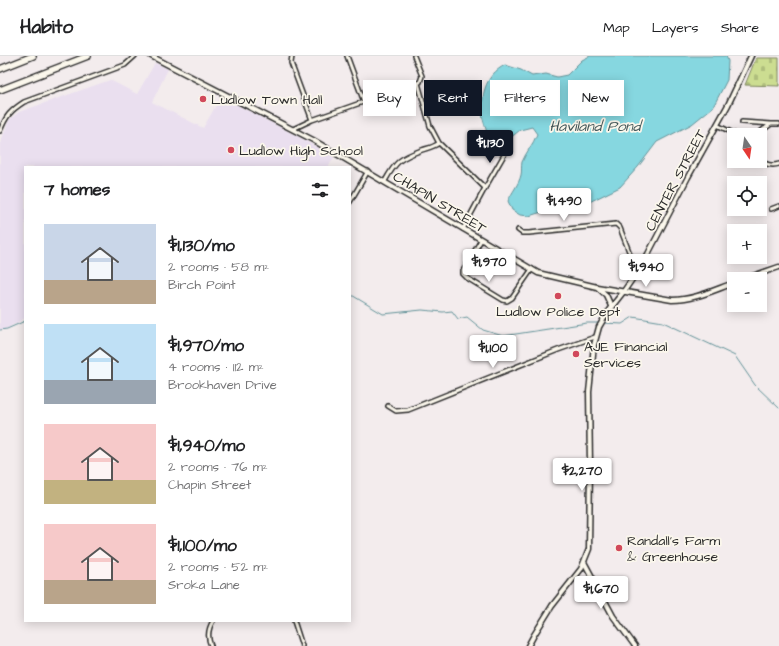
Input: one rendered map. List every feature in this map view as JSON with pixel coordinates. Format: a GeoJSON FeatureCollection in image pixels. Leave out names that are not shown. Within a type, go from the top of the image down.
{"type":"FeatureCollection","features":[{"type":"Feature","properties":{"kind":"highway"},"geometry":{"type":"LineString","coordinates":[[0,68],[33,56]]}},
{"type":"Feature","properties":{"kind":"highway"},"geometry":{"type":"LineString","coordinates":[[0,90],[88,56]]}},
{"type":"Feature","properties":{"kind":"main road","name":"CHAPIN STREET"},"geometry":{"type":"LineString","coordinates":[[152,56],[293,129],[385,181],[481,240],[544,275],[597,287],[659,298],[683,300],[727,285]]}},
{"type":"Feature","properties":{"kind":"main road","name":"CENTER STREET"},"geometry":{"type":"LineString","coordinates":[[528,646],[543,618],[574,580],[588,553],[590,540],[589,392],[595,337],[601,321],[637,272],[728,105],[751,56]]}},
{"type":"Feature","properties":{"kind":"main road"},"geometry":{"type":"LineString","coordinates":[[764,272],[779,267]]}},
{"type":"Feature","properties":{"kind":"main road"},"geometry":{"type":"LineString","coordinates":[[597,287],[606,295],[611,306]]}},
{"type":"Feature","properties":{"kind":"main road"},"geometry":{"type":"LineString","coordinates":[[584,562],[613,616],[635,646]]}},
{"type":"Feature","properties":{"kind":"street"},"geometry":{"type":"LineString","coordinates":[[0,131],[6,118],[15,108],[24,102],[125,65],[135,56]]}},
{"type":"Feature","properties":{"kind":"street"},"geometry":{"type":"LineString","coordinates":[[347,56],[363,99]]}},
{"type":"Feature","properties":{"kind":"street"},"geometry":{"type":"LineString","coordinates":[[414,56],[422,76],[421,81],[418,83],[430,126],[439,143],[485,188]]}},
{"type":"Feature","properties":{"kind":"street"},"geometry":{"type":"LineString","coordinates":[[292,57],[312,120]]}},
{"type":"Feature","properties":{"kind":"street"},"geometry":{"type":"LineString","coordinates":[[293,129],[312,120],[363,102]]}},
{"type":"Feature","properties":{"kind":"street"},"geometry":{"type":"LineString","coordinates":[[742,122],[779,124]]}},
{"type":"Feature","properties":{"kind":"street"},"geometry":{"type":"LineString","coordinates":[[766,128],[772,124]]}},
{"type":"Feature","properties":{"kind":"street"},"geometry":{"type":"LineString","coordinates":[[717,125],[727,130]]}},
{"type":"Feature","properties":{"kind":"street"},"geometry":{"type":"LineString","coordinates":[[385,181],[392,169],[404,157],[433,147],[439,143]]}},
{"type":"Feature","properties":{"kind":"street"},"geometry":{"type":"LineString","coordinates":[[463,229],[508,148]]}},
{"type":"Feature","properties":{"kind":"street"},"geometry":{"type":"LineString","coordinates":[[767,164],[779,164]]}},
{"type":"Feature","properties":{"kind":"street"},"geometry":{"type":"LineString","coordinates":[[351,200],[368,171]]}},
{"type":"Feature","properties":{"kind":"street"},"geometry":{"type":"LineString","coordinates":[[771,209],[779,206]]}},
{"type":"Feature","properties":{"kind":"street"},"geometry":{"type":"LineString","coordinates":[[518,230],[522,233],[529,233],[616,224],[620,228],[637,272]]}},
{"type":"Feature","properties":{"kind":"street"},"geometry":{"type":"LineString","coordinates":[[481,240],[463,271],[463,274],[503,300],[507,301],[512,298],[532,269]]}},
{"type":"Feature","properties":{"kind":"street"},"geometry":{"type":"LineString","coordinates":[[388,406],[396,411],[408,410],[595,337]]}},
{"type":"Feature","properties":{"kind":"street"},"geometry":{"type":"LineString","coordinates":[[211,646],[208,635],[212,622]]}},
{"type":"Feature","properties":{"kind":"street"},"geometry":{"type":"LineString","coordinates":[[294,622],[302,646]]}},
{"type":"Feature","properties":{"kind":"shaded area"},"geometry":{"type":"Polygon","coordinates":[[[155,63],[168,69],[152,102],[203,128],[221,97],[299,137],[334,157],[329,166],[24,166],[24,319],[8,328],[0,330],[0,144],[9,120],[19,112],[110,80],[137,94],[155,63]]]}},
{"type":"Feature","properties":{"kind":"green space"},"geometry":{"type":"Polygon","coordinates":[[[756,58],[779,58],[779,86],[745,85],[756,58]]]}},
{"type":"Feature","properties":{"kind":"water","name":"Haviland Pond"},"geometry":{"type":"Polygon","coordinates":[[[590,56],[726,56],[728,61],[727,80],[713,107],[692,124],[657,142],[638,167],[620,187],[575,209],[548,210],[529,216],[520,215],[512,210],[508,201],[520,178],[522,162],[525,155],[534,142],[537,134],[532,127],[520,130],[508,140],[493,138],[487,134],[482,113],[486,85],[493,74],[505,65],[521,70],[532,76],[546,74],[557,77],[567,75],[582,60],[590,56]]]}},
{"type":"Feature","properties":{"kind":"waterway"},"geometry":{"type":"LineString","coordinates":[[351,295],[383,314],[422,310],[443,312],[452,311],[458,319],[467,317],[483,330],[503,336],[587,323],[598,323]]}},
{"type":"Feature","properties":{"kind":"waterway"},"geometry":{"type":"LineString","coordinates":[[604,323],[622,324],[633,317],[663,322],[735,356],[755,385],[779,408]]}},
{"type":"Feature","properties":{"kind":"waterway"},"geometry":{"type":"LineString","coordinates":[[0,330],[7,329],[24,321]]}},
{"type":"Feature","properties":{"kind":"place","name":"Ludlow Town Hall"},"geometry":{"type":"Point","coordinates":[203,99]}},
{"type":"Feature","properties":{"kind":"place","name":"Ludlow High School"},"geometry":{"type":"Point","coordinates":[231,150]}},
{"type":"Feature","properties":{"kind":"place","name":"Ludlow Police Dept"},"geometry":{"type":"Point","coordinates":[558,296]}},
{"type":"Feature","properties":{"kind":"place","name":"AJE Financial Services"},"geometry":{"type":"Point","coordinates":[576,354]}},
{"type":"Feature","properties":{"kind":"place","name":"Randall's Farm & Greenhouse"},"geometry":{"type":"Point","coordinates":[619,548]}}]}
